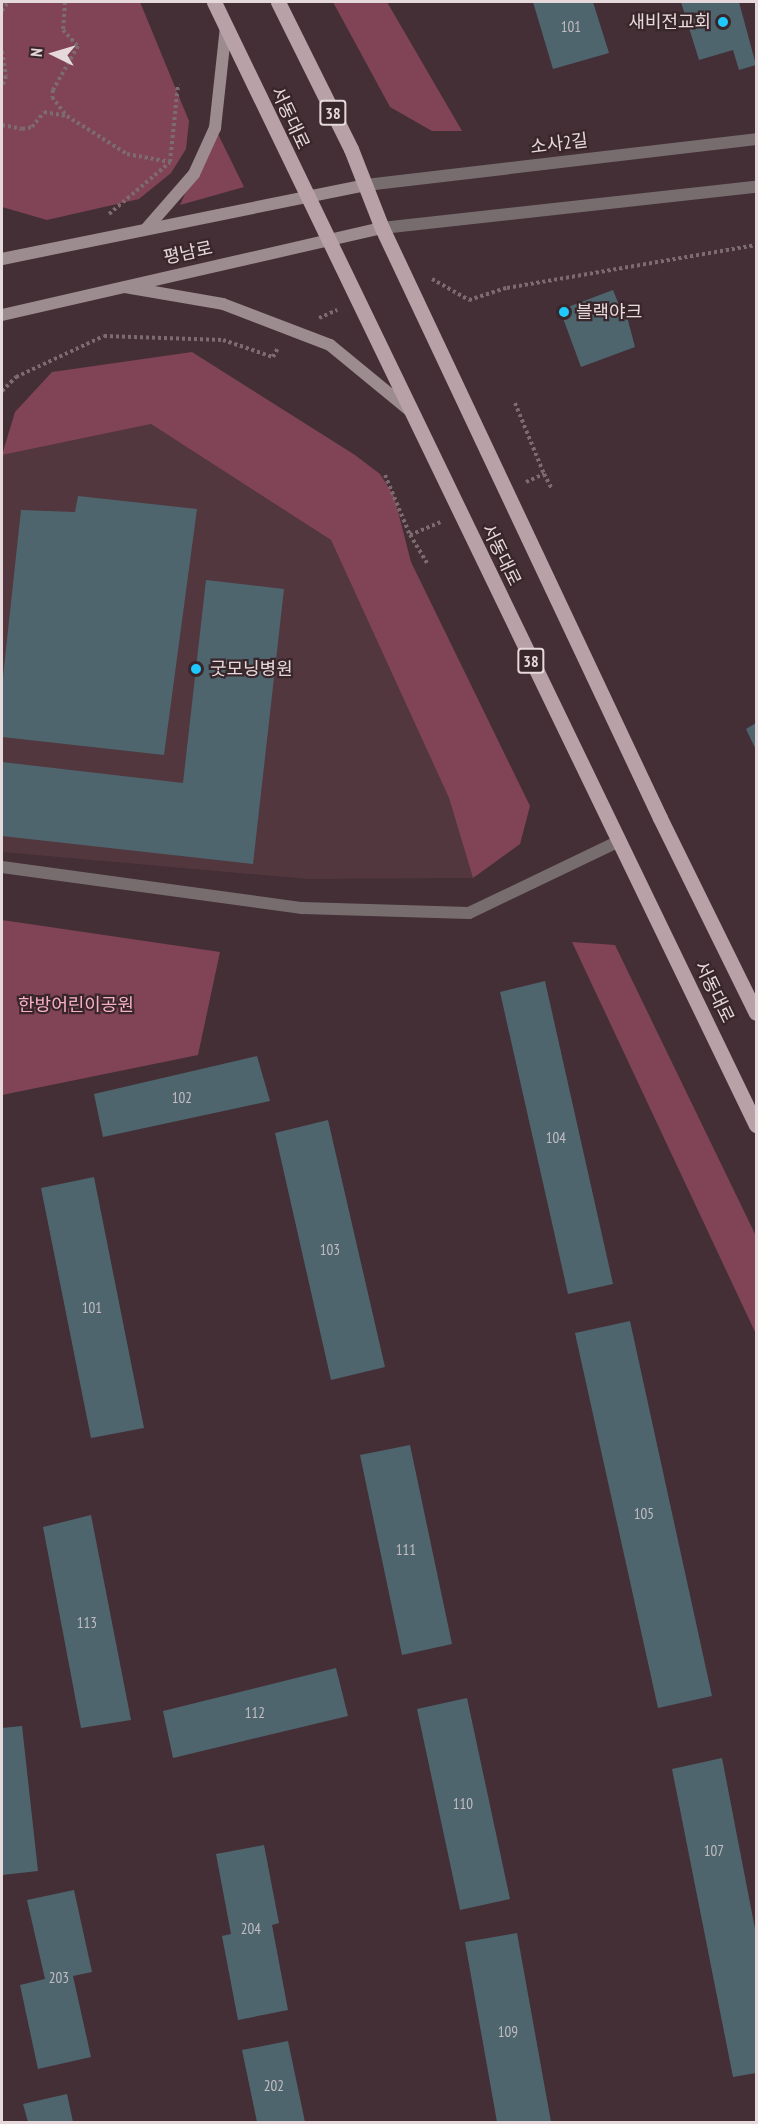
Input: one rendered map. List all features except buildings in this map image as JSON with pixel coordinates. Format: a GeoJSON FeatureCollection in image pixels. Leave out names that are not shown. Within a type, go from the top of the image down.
{"type":"FeatureCollection","features":[{"type":"Feature","properties":{"kind":"main road","name":"서동대로"},"geometry":{"type":"LineString","coordinates":[[214,2],[328,243],[756,1125]]}},
{"type":"Feature","properties":{"kind":"main road","name":"서동대로"},"geometry":{"type":"LineString","coordinates":[[278,2],[366,185],[382,228],[660,818],[756,1013]]}},
{"type":"Feature","properties":{"kind":"main road"},"geometry":{"type":"LineString","coordinates":[[146,230],[194,174],[215,128],[226,26]]}},
{"type":"Feature","properties":{"kind":"main road","name":"평남로"},"geometry":{"type":"LineString","coordinates":[[2,260],[366,185]]}},
{"type":"Feature","properties":{"kind":"main road","name":"평남로"},"geometry":{"type":"LineString","coordinates":[[2,315],[117,286],[328,243],[382,228]]}},
{"type":"Feature","properties":{"kind":"main road"},"geometry":{"type":"LineString","coordinates":[[117,286],[223,304],[330,345],[409,410]]}},
{"type":"Feature","properties":{"kind":"street","name":"소사2길"},"geometry":{"type":"LineString","coordinates":[[366,185],[756,140]]}},
{"type":"Feature","properties":{"kind":"street"},"geometry":{"type":"LineString","coordinates":[[382,228],[756,187]]}},
{"type":"Feature","properties":{"kind":"street"},"geometry":{"type":"LineString","coordinates":[[2,867],[302,908],[469,913],[618,841]]}},
{"type":"Feature","properties":{"kind":"path"},"geometry":{"type":"LineString","coordinates":[[2,11],[8,2]]}},
{"type":"Feature","properties":{"kind":"path"},"geometry":{"type":"LineString","coordinates":[[65,2],[63,30],[78,46],[52,90],[52,97],[67,116],[127,154],[170,162]]}},
{"type":"Feature","properties":{"kind":"path"},"geometry":{"type":"LineString","coordinates":[[2,51],[6,76],[2,87]]}},
{"type":"Feature","properties":{"kind":"path"},"geometry":{"type":"LineString","coordinates":[[98,216],[110,214],[170,162],[178,84]]}},
{"type":"Feature","properties":{"kind":"path"},"geometry":{"type":"LineString","coordinates":[[2,125],[22,129],[32,126],[44,112],[67,116]]}},
{"type":"Feature","properties":{"kind":"path"},"geometry":{"type":"LineString","coordinates":[[515,403],[544,474]]}},
{"type":"Feature","properties":{"kind":"path"},"geometry":{"type":"LineString","coordinates":[[386,475],[410,535]]}},
{"type":"Feature","properties":{"kind":"shaded area","name":"굿모닝병원"},"geometry":{"type":"Polygon","coordinates":[[[151,424],[331,540],[449,798],[473,878],[308,879],[2,852],[2,455],[151,424]]]}},
{"type":"Feature","properties":{"kind":"green space"},"geometry":{"type":"Polygon","coordinates":[[[2,2],[140,2],[189,121],[186,149],[171,173],[139,199],[47,220],[2,207],[2,2]]]}},
{"type":"Feature","properties":{"kind":"green space"},"geometry":{"type":"Polygon","coordinates":[[[333,2],[387,2],[462,131],[432,131],[390,107],[333,2]]]}},
{"type":"Feature","properties":{"kind":"green space"},"geometry":{"type":"Polygon","coordinates":[[[215,128],[244,187],[180,205],[194,174],[215,128]]]}},
{"type":"Feature","properties":{"kind":"green space"},"geometry":{"type":"Polygon","coordinates":[[[192,352],[355,455],[380,474],[394,496],[411,562],[530,806],[520,844],[473,878],[449,798],[331,540],[151,424],[2,455],[15,412],[52,372],[192,352]]]}},
{"type":"Feature","properties":{"kind":"green space","name":"한방어린이공원"},"geometry":{"type":"Polygon","coordinates":[[[2,920],[220,952],[198,1055],[2,1095],[2,920]]]}},
{"type":"Feature","properties":{"kind":"green space"},"geometry":{"type":"Polygon","coordinates":[[[572,942],[615,945],[756,1236],[756,1334],[572,942]]]}},
{"type":"Feature","properties":{"kind":"place","name":"새비전교회"},"geometry":{"type":"Point","coordinates":[723,22]}},
{"type":"Feature","properties":{"kind":"place","name":"블랙야크"},"geometry":{"type":"Point","coordinates":[564,312]}},
{"type":"Feature","properties":{"kind":"place","name":"굿모닝병원"},"geometry":{"type":"Point","coordinates":[196,669]}}]}
